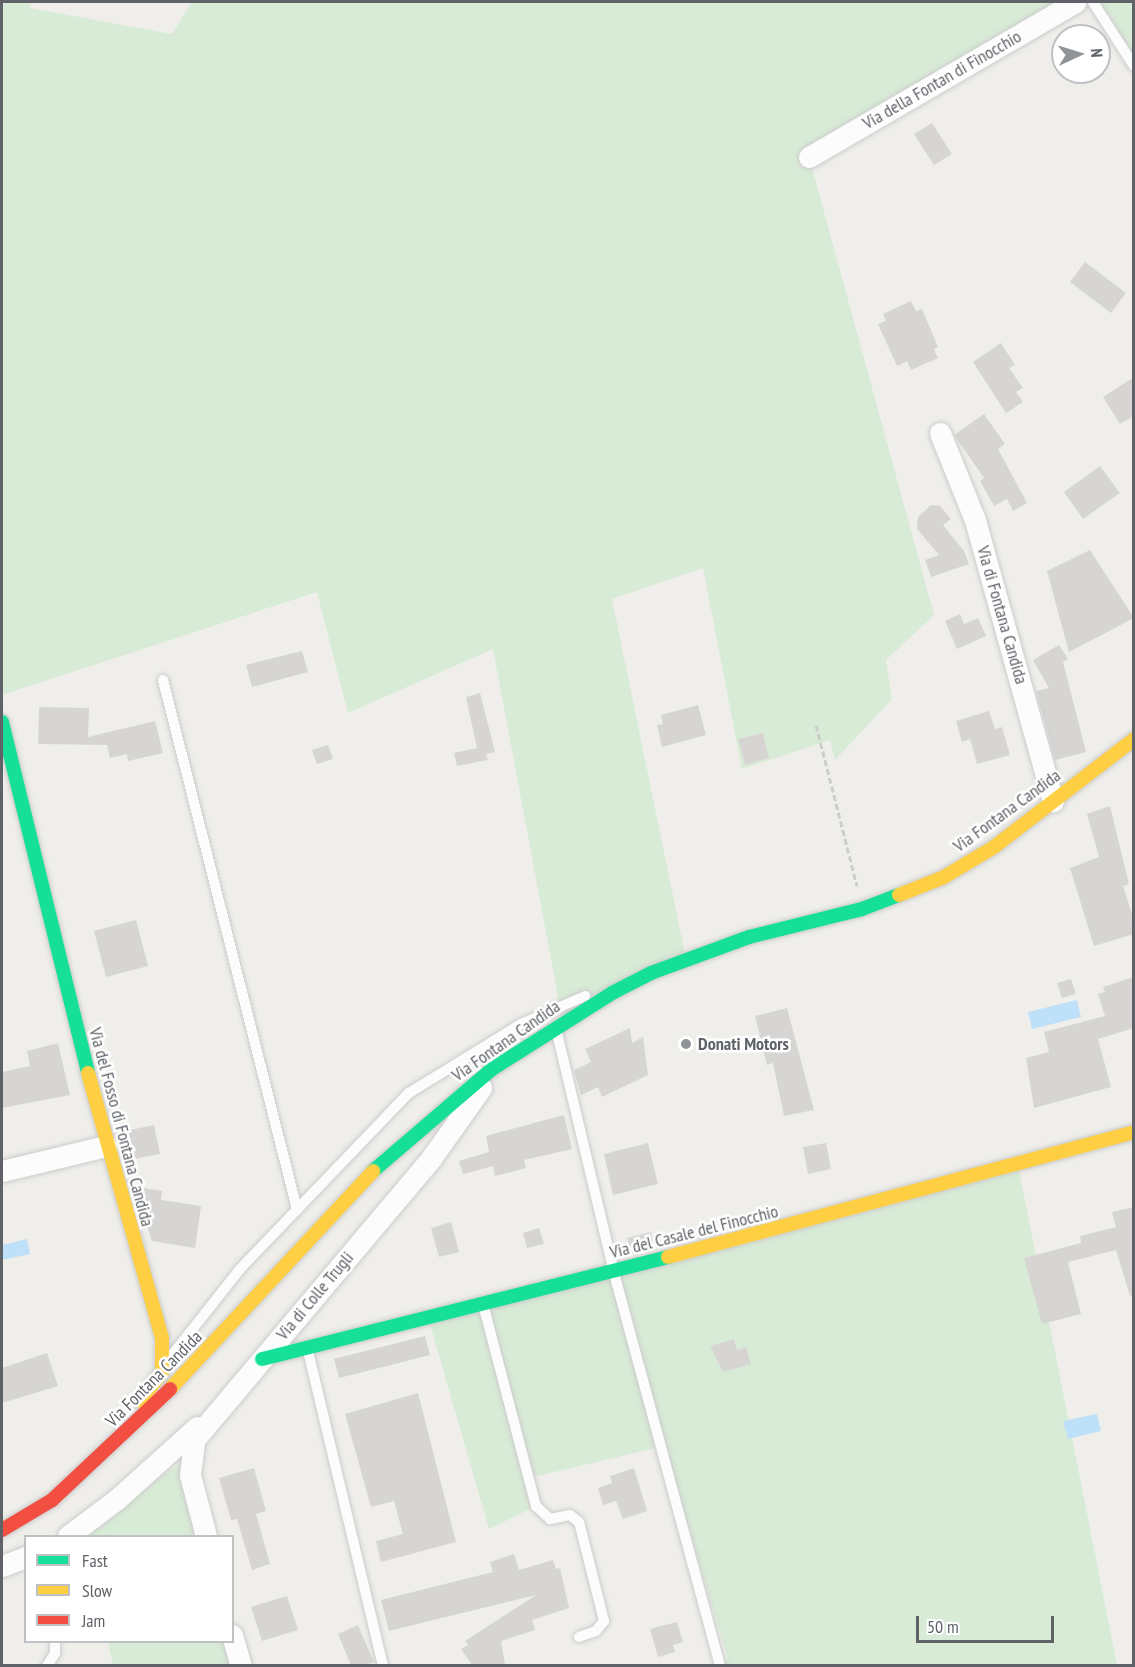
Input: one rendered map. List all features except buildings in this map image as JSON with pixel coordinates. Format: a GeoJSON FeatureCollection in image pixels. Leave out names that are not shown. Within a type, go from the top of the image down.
{"type":"FeatureCollection","features":[{"type":"Feature","properties":{"kind":"street","name":"Via della Fontan di Finocchio"},"geometry":{"type":"LineString","coordinates":[[809,157],[1075,2]]}},
{"type":"Feature","properties":{"kind":"street","name":"Via di Fontana Candida"},"geometry":{"type":"LineString","coordinates":[[940,433],[975,520],[1053,801]]}},
{"type":"Feature","properties":{"kind":"street","name":"Via del Fosso di Fontana Candida"},"geometry":{"type":"LineString","coordinates":[[2,722],[106,1146],[162,1338],[163,1368]]}},
{"type":"Feature","properties":{"kind":"street","name":"Via Fontana Candida"},"geometry":{"type":"LineString","coordinates":[[2,1530],[52,1500],[162,1400],[367,1176],[492,1069],[623,986],[725,945],[862,909],[957,870],[1134,739]]}},
{"type":"Feature","properties":{"kind":"street","name":"Via di Colle Trugli"},"geometry":{"type":"LineString","coordinates":[[206,1535],[190,1475],[190,1452],[197,1435],[432,1157],[492,1069]]}},
{"type":"Feature","properties":{"kind":"street","name":"Via del Casale del Finocchio"},"geometry":{"type":"LineString","coordinates":[[262,1359],[613,1270],[1134,1132]]}},
{"type":"Feature","properties":{"kind":"street"},"geometry":{"type":"LineString","coordinates":[[2,1171],[106,1146]]}},
{"type":"Feature","properties":{"kind":"street"},"geometry":{"type":"LineString","coordinates":[[94,1440],[148,1394],[157,1383],[163,1368]]}},
{"type":"Feature","properties":{"kind":"street"},"geometry":{"type":"LineString","coordinates":[[69,1535],[133,1485],[226,1400]]}},
{"type":"Feature","properties":{"kind":"street"},"geometry":{"type":"LineString","coordinates":[[52,1500],[66,1465]]}},
{"type":"Feature","properties":{"kind":"street"},"geometry":{"type":"LineString","coordinates":[[2,1566],[24,1558]]}},
{"type":"Feature","properties":{"kind":"street"},"geometry":{"type":"LineString","coordinates":[[234,1642],[241,1665]]}},
{"type":"Feature","properties":{"kind":"lane"},"geometry":{"type":"LineString","coordinates":[[1093,2],[1134,66]]}},
{"type":"Feature","properties":{"kind":"lane"},"geometry":{"type":"LineString","coordinates":[[163,680],[297,1209]]}},
{"type":"Feature","properties":{"kind":"lane"},"geometry":{"type":"LineString","coordinates":[[163,1368],[226,1284],[413,1089],[536,1017],[585,996],[623,986]]}},
{"type":"Feature","properties":{"kind":"lane"},"geometry":{"type":"LineString","coordinates":[[556,1028],[613,1270],[720,1665]]}},
{"type":"Feature","properties":{"kind":"lane"},"geometry":{"type":"LineString","coordinates":[[483,1303],[536,1506],[550,1519],[570,1515],[579,1522],[604,1621],[596,1632],[579,1637]]}},
{"type":"Feature","properties":{"kind":"lane"},"geometry":{"type":"LineString","coordinates":[[307,1348],[383,1665]]}},
{"type":"Feature","properties":{"kind":"lane"},"geometry":{"type":"LineString","coordinates":[[47,1665],[53,1659],[55,1643]]}},
{"type":"Feature","properties":{"kind":"path"},"geometry":{"type":"LineString","coordinates":[[816,725],[862,909]]}},
{"type":"Feature","properties":{"kind":"green space"},"geometry":{"type":"Polygon","coordinates":[[[2,2],[31,2],[30,8],[172,34],[192,2],[1075,2],[809,157],[934,615],[886,660],[892,699],[835,760],[830,740],[742,769],[703,568],[612,599],[686,959],[563,1023],[493,649],[348,713],[317,592],[2,695],[2,2]]]}},
{"type":"Feature","properties":{"kind":"green space"},"geometry":{"type":"Polygon","coordinates":[[[1093,2],[1133,2],[1133,66],[1111,31],[1111,24],[1107,24],[1093,2]]]}},
{"type":"Feature","properties":{"kind":"green space"},"geometry":{"type":"Polygon","coordinates":[[[1018,1165],[1117,1665],[710,1665],[728,1659],[664,1446],[529,1478],[536,1506],[489,1529],[428,1317],[1018,1165]]]}},
{"type":"Feature","properties":{"kind":"green space"},"geometry":{"type":"Polygon","coordinates":[[[189,1458],[206,1535],[88,1535],[85,1525],[189,1458]]]}},
{"type":"Feature","properties":{"kind":"green space"},"geometry":{"type":"Polygon","coordinates":[[[108,1643],[232,1643],[241,1665],[113,1665],[108,1643]]]}},
{"type":"Feature","properties":{"kind":"water"},"geometry":{"type":"Polygon","coordinates":[[[1077,1000],[1081,1017],[1032,1029],[1028,1012],[1077,1000]]]}},
{"type":"Feature","properties":{"kind":"water"},"geometry":{"type":"Polygon","coordinates":[[[27,1239],[30,1254],[2,1260],[2,1245],[27,1239]]]}},
{"type":"Feature","properties":{"kind":"water"},"geometry":{"type":"Polygon","coordinates":[[[1097,1414],[1101,1431],[1068,1439],[1063,1421],[1097,1414]]]}},
{"type":"Feature","properties":{"kind":"traffic: fast"},"geometry":{"type":"LineString","coordinates":[[2,722],[88,1073]]}},
{"type":"Feature","properties":{"kind":"traffic: fast"},"geometry":{"type":"LineString","coordinates":[[373,1171],[492,1069],[612,993],[651,973],[749,937],[862,909],[899,895]]}},
{"type":"Feature","properties":{"kind":"traffic: fast"},"geometry":{"type":"LineString","coordinates":[[262,1359],[668,1257]]}},
{"type":"Feature","properties":{"kind":"traffic: slow"},"geometry":{"type":"LineString","coordinates":[[899,895],[944,877],[994,847],[1134,739]]}},
{"type":"Feature","properties":{"kind":"traffic: slow"},"geometry":{"type":"LineString","coordinates":[[88,1073],[162,1338],[162,1372],[140,1401]]}},
{"type":"Feature","properties":{"kind":"traffic: slow"},"geometry":{"type":"LineString","coordinates":[[668,1257],[1134,1132]]}},
{"type":"Feature","properties":{"kind":"traffic: slow"},"geometry":{"type":"LineString","coordinates":[[170,1389],[373,1171]]}},
{"type":"Feature","properties":{"kind":"traffic: jam"},"geometry":{"type":"LineString","coordinates":[[2,1530],[52,1500],[170,1389]]}},
{"type":"Feature","properties":{"kind":"place","name":"Donati Motors"},"geometry":{"type":"Point","coordinates":[686,1044]}}]}
